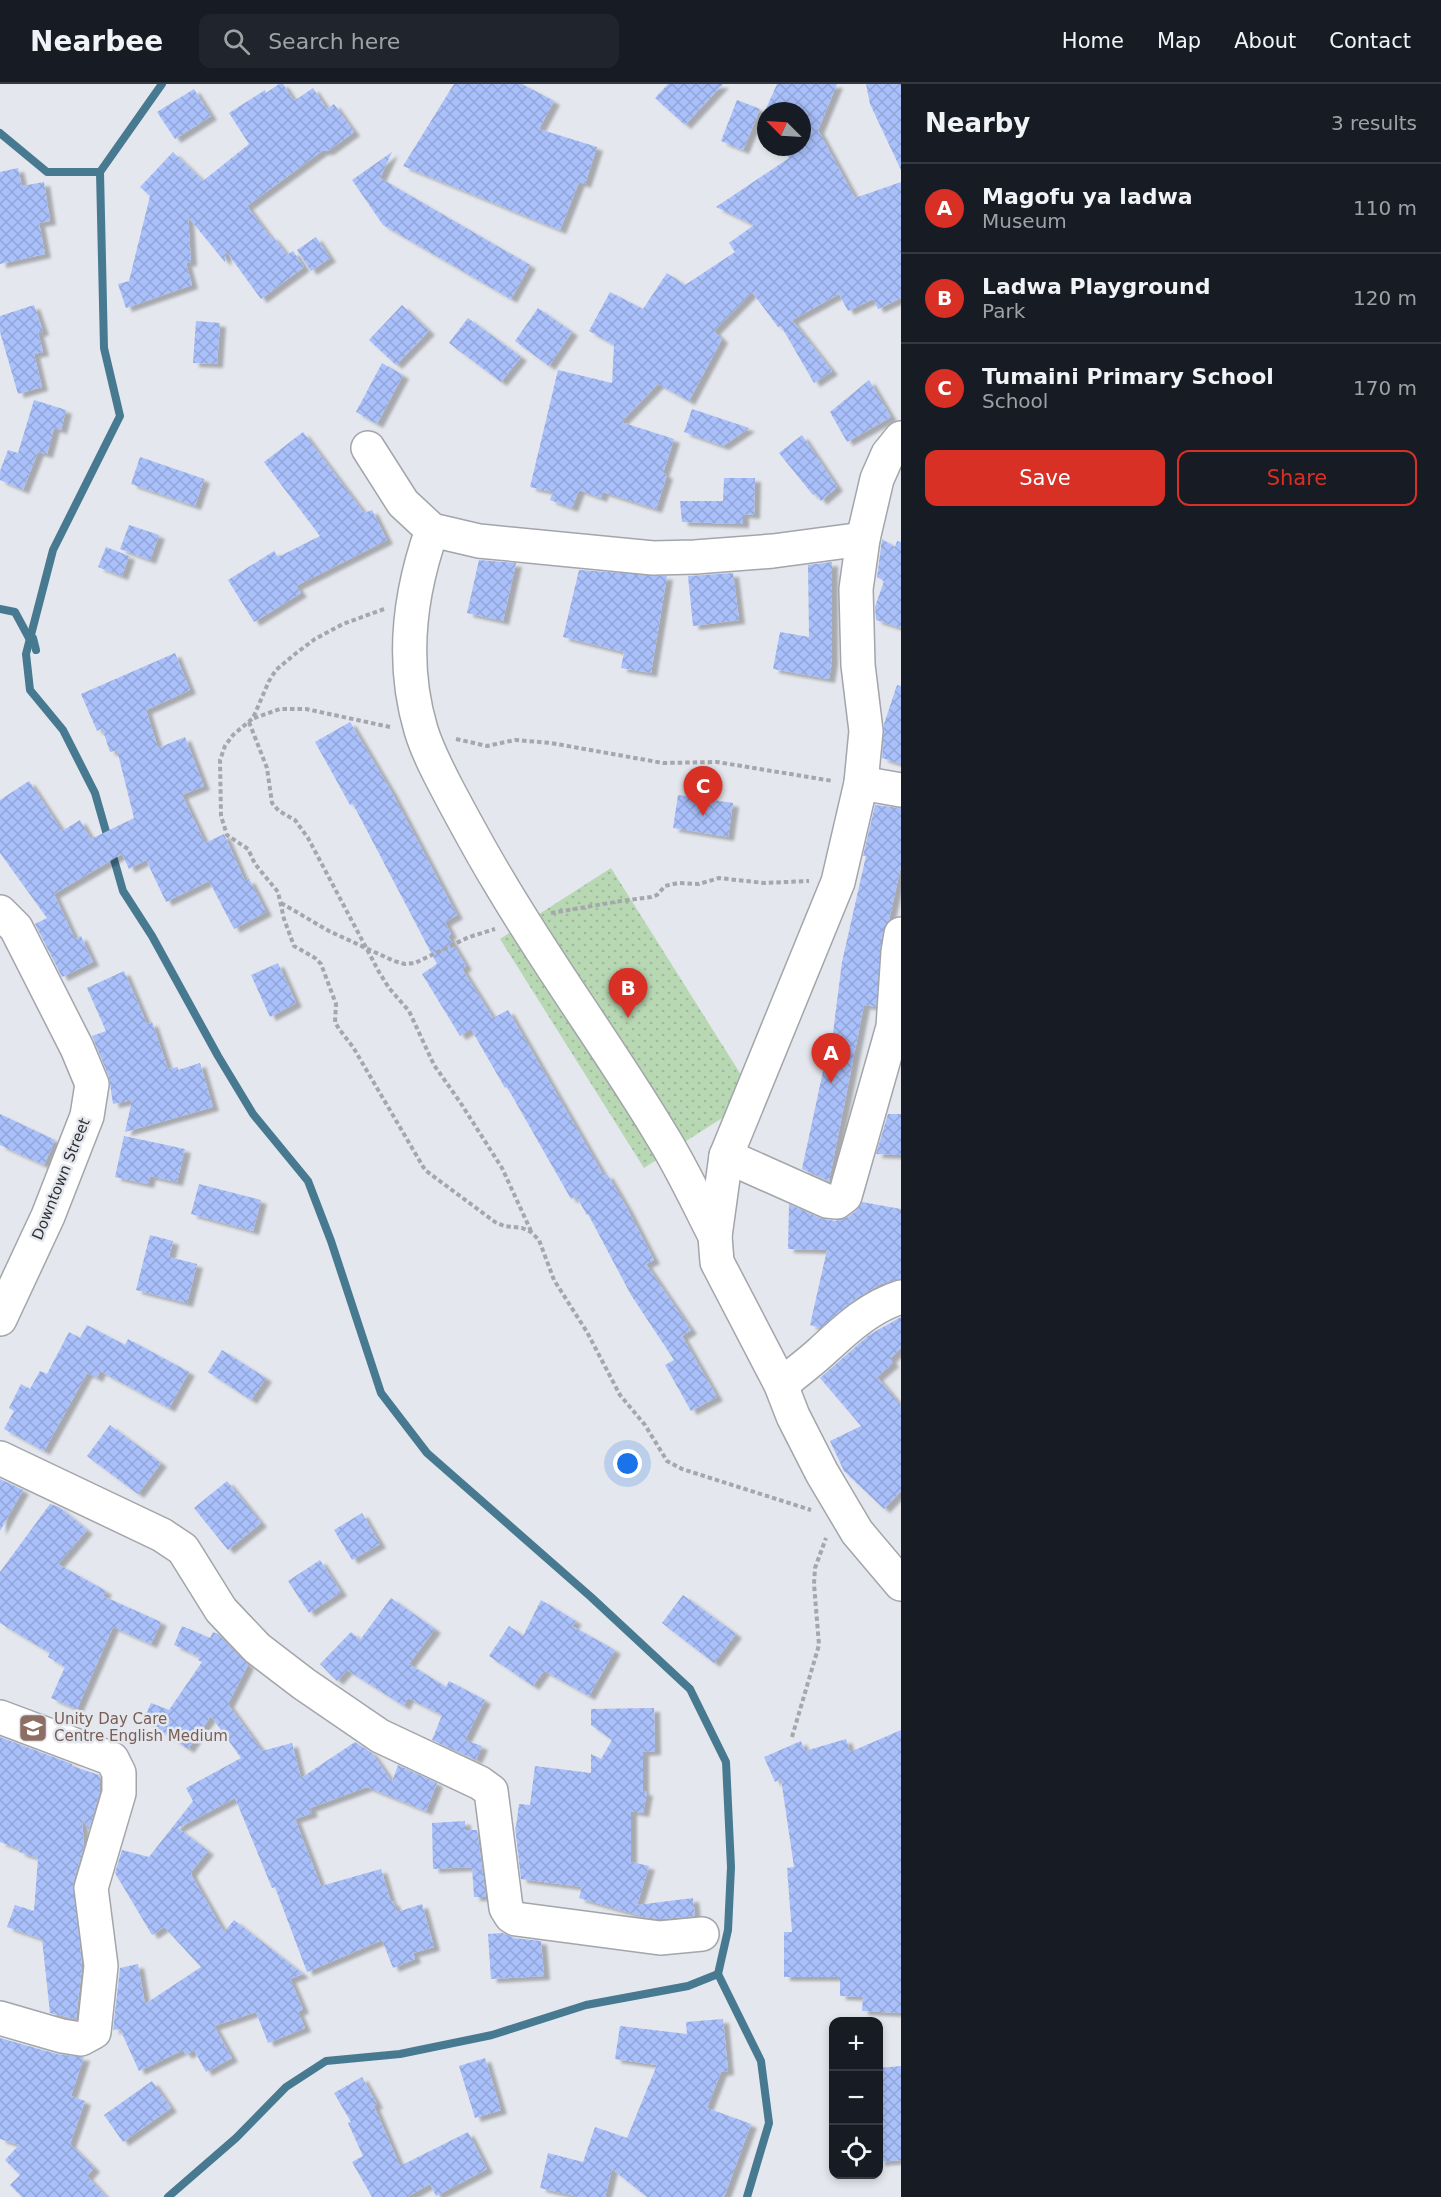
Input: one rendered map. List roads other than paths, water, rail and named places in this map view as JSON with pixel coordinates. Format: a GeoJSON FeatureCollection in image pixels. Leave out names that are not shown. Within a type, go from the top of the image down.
{"type":"FeatureCollection","features":[{"type":"Feature","properties":{"kind":"street"},"geometry":{"type":"LineString","coordinates":[[901,438],[888,454],[877,479],[863,539],[856,589],[858,665],[866,731],[861,783],[838,882],[726,1156],[715,1236],[717,1262],[781,1385],[793,1416],[822,1473],[857,1532],[901,1584]]}},
{"type":"Feature","properties":{"kind":"street"},"geometry":{"type":"LineString","coordinates":[[368,448],[403,503],[432,530],[479,541],[652,558],[773,551],[863,539]]}},
{"type":"Feature","properties":{"kind":"street"},"geometry":{"type":"LineString","coordinates":[[432,530],[420,562],[408,642],[411,683],[421,731],[437,770],[474,839],[521,919],[663,1137],[715,1236]]}},
{"type":"Feature","properties":{"kind":"street"},"geometry":{"type":"LineString","coordinates":[[861,783],[901,790]]}},
{"type":"Feature","properties":{"kind":"street","name":"Downtown Street"},"geometry":{"type":"LineString","coordinates":[[0,912],[16,928],[77,1048],[92,1084],[87,1116],[53,1205],[0,1318]]}},
{"type":"Feature","properties":{"kind":"street"},"geometry":{"type":"LineString","coordinates":[[726,1156],[827,1201],[837,1203],[845,1196],[893,1028],[901,934]]}},
{"type":"Feature","properties":{"kind":"street"},"geometry":{"type":"LineString","coordinates":[[781,1385],[819,1354],[846,1327],[891,1300],[901,1297]]}},
{"type":"Feature","properties":{"kind":"street"},"geometry":{"type":"LineString","coordinates":[[0,1458],[162,1535],[176,1544],[183,1549],[221,1610],[257,1648],[304,1684],[380,1736],[480,1783],[491,1791],[506,1908],[511,1916],[516,1919],[660,1938],[702,1934]]}},
{"type":"Feature","properties":{"kind":"street"},"geometry":{"type":"LineString","coordinates":[[0,1717],[112,1759],[119,1773],[119,1792],[91,1888],[101,1966],[94,2032],[81,2038],[62,2036],[0,2018]]}},
{"type":"Feature","properties":{"kind":"waterway"},"geometry":{"type":"LineString","coordinates":[[162,84],[100,172],[104,348],[120,416],[53,550],[26,654],[30,690],[63,730],[95,793],[123,891],[152,936],[218,1056],[253,1114],[308,1181],[331,1241],[381,1393],[427,1453],[591,1597],[690,1689],[726,1762],[731,1867],[728,1930],[718,1974],[688,1986],[586,2005],[492,2035],[400,2054],[326,2061],[286,2087],[236,2138],[168,2197]]}},
{"type":"Feature","properties":{"kind":"waterway"},"geometry":{"type":"LineString","coordinates":[[0,133],[47,172],[100,172]]}},
{"type":"Feature","properties":{"kind":"waterway"},"geometry":{"type":"LineString","coordinates":[[0,609],[15,612],[29,638],[33,638],[36,650]]}},
{"type":"Feature","properties":{"kind":"waterway"},"geometry":{"type":"LineString","coordinates":[[718,1974],[761,2061],[769,2123],[747,2197]]}},
{"type":"Feature","properties":{"kind":"place","name":"Tumaini Primary School"},"geometry":{"type":"Point","coordinates":[703,816]}},
{"type":"Feature","properties":{"kind":"place","name":"Ladwa Playground"},"geometry":{"type":"Point","coordinates":[628,1018]}},
{"type":"Feature","properties":{"kind":"place","name":"Magofu ya ladwa"},"geometry":{"type":"Point","coordinates":[831,1083]}},
{"type":"Feature","properties":{"kind":"place","name":"Unity Day Care Centre English Medium"},"geometry":{"type":"Point","coordinates":[33,1728]}}]}
